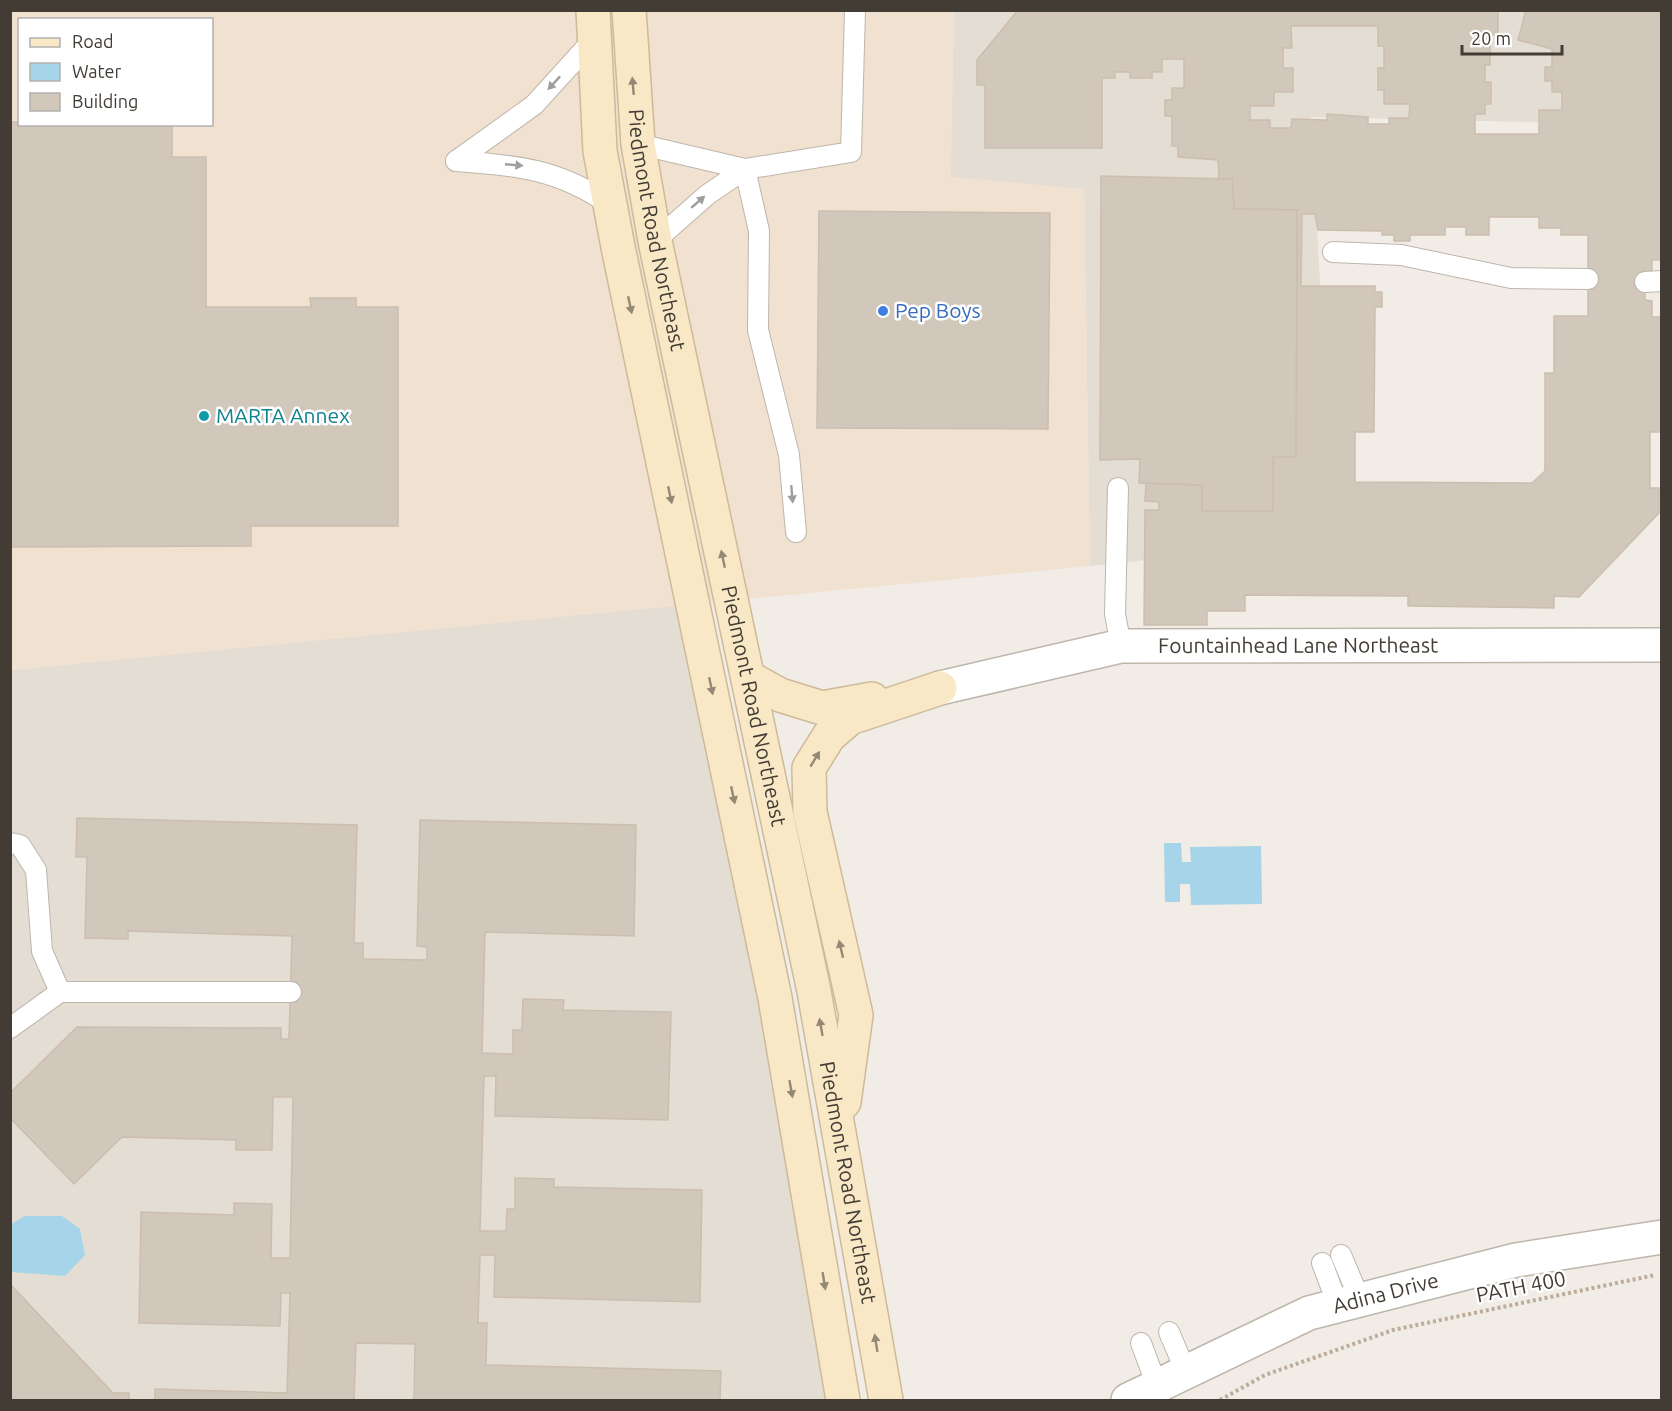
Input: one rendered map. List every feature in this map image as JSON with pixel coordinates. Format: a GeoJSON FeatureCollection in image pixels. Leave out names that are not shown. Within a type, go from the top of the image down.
{"type":"FeatureCollection","features":[{"type":"Feature","properties":{"kind":"main road","name":"Piedmont Road Northeast"},"geometry":{"type":"LineString","coordinates":[[629,10],[638,144],[655,241],[814,991],[886,1401]]}},
{"type":"Feature","properties":{"kind":"main road","name":"Piedmont Road Northeast"},"geometry":{"type":"LineString","coordinates":[[593,25],[600,151],[775,998],[843,1401]]}},
{"type":"Feature","properties":{"kind":"main road"},"geometry":{"type":"LineString","coordinates":[[749,678],[780,695],[822,708],[940,688]]}},
{"type":"Feature","properties":{"kind":"main road"},"geometry":{"type":"LineString","coordinates":[[840,1131],[856,1015],[810,812],[809,768],[829,736],[850,718],[940,688]]}},
{"type":"Feature","properties":{"kind":"street","name":"Fountainhead Lane Northeast"},"geometry":{"type":"LineString","coordinates":[[940,688],[1121,646],[1662,645]]}},
{"type":"Feature","properties":{"kind":"street","name":"Adina Drive"},"geometry":{"type":"LineString","coordinates":[[1128,1401],[1310,1312],[1516,1260],[1662,1237]]}},
{"type":"Feature","properties":{"kind":"lane"},"geometry":{"type":"LineString","coordinates":[[638,144],[745,169],[851,152],[855,10]]}},
{"type":"Feature","properties":{"kind":"lane"},"geometry":{"type":"LineString","coordinates":[[593,25],[534,105],[456,161],[523,166],[556,175],[610,205]]}},
{"type":"Feature","properties":{"kind":"lane"},"geometry":{"type":"LineString","coordinates":[[655,241],[706,195],[745,169]]}},
{"type":"Feature","properties":{"kind":"lane"},"geometry":{"type":"LineString","coordinates":[[745,169],[759,231],[758,330],[789,455],[796,532]]}},
{"type":"Feature","properties":{"kind":"lane"},"geometry":{"type":"LineString","coordinates":[[1333,252],[1401,255],[1511,278],[1588,279]]}},
{"type":"Feature","properties":{"kind":"lane"},"geometry":{"type":"LineString","coordinates":[[1118,488],[1114,614],[1121,646]]}},
{"type":"Feature","properties":{"kind":"lane"},"geometry":{"type":"LineString","coordinates":[[10,843],[20,845],[36,870],[42,951],[60,992]]}},
{"type":"Feature","properties":{"kind":"lane"},"geometry":{"type":"LineString","coordinates":[[10,1028],[60,992],[291,992]]}},
{"type":"Feature","properties":{"kind":"lane"},"geometry":{"type":"LineString","coordinates":[[1341,1255],[1349,1302]]}},
{"type":"Feature","properties":{"kind":"lane"},"geometry":{"type":"LineString","coordinates":[[1322,1263],[1349,1302]]}},
{"type":"Feature","properties":{"kind":"lane"},"geometry":{"type":"LineString","coordinates":[[1169,1332],[1186,1372]]}},
{"type":"Feature","properties":{"kind":"lane"},"geometry":{"type":"LineString","coordinates":[[1141,1343],[1157,1386]]}},
{"type":"Feature","properties":{"kind":"path","name":"PATH 400"},"geometry":{"type":"LineString","coordinates":[[1220,1401],[1264,1375],[1393,1330],[1662,1273]]}},
{"type":"Feature","properties":{"kind":"shaded area"},"geometry":{"type":"Polygon","coordinates":[[[11,11],[954,11],[951,177],[1084,189],[1090,566],[11,670],[11,11]]]}},
{"type":"Feature","properties":{"kind":"shaded area"},"geometry":{"type":"Polygon","coordinates":[[[954,11],[1661,11],[1661,125],[1311,117],[1335,555],[1204,554],[1090,566],[1084,190],[950,177],[954,11]]]}},
{"type":"Feature","properties":{"kind":"shaded area"},"geometry":{"type":"Polygon","coordinates":[[[708,602],[849,1400],[11,1400],[11,670],[708,602]]]}},
{"type":"Feature","properties":{"kind":"water"},"geometry":{"type":"Polygon","coordinates":[[[1164,843],[1181,843],[1182,862],[1191,862],[1190,847],[1261,846],[1262,904],[1191,905],[1190,884],[1180,884],[1180,902],[1165,902],[1164,843]]]}},
{"type":"Feature","properties":{"kind":"water"},"geometry":{"type":"Polygon","coordinates":[[[25,1216],[62,1216],[80,1229],[85,1255],[65,1276],[11,1272],[11,1224],[25,1216]]]}},
{"type":"Feature","properties":{"kind":"building"},"geometry":{"type":"Polygon","coordinates":[[[1018,10],[1504,10],[1498,11],[1498,35],[1490,35],[1490,65],[1485,65],[1485,82],[1491,82],[1491,104],[1485,104],[1485,114],[1475,114],[1475,134],[1539,134],[1539,110],[1562,110],[1562,92],[1552,92],[1552,81],[1545,81],[1545,67],[1552,67],[1552,49],[1518,40],[1526,10],[1662,10],[1662,260],[1652,260],[1652,279],[1645,279],[1645,300],[1652,301],[1652,317],[1662,317],[1662,432],[1650,432],[1650,488],[1659,488],[1659,513],[1579,597],[1554,596],[1554,608],[1408,606],[1408,596],[1245,595],[1245,611],[1207,611],[1207,625],[1144,625],[1145,510],[1159,510],[1159,502],[1145,501],[1146,483],[1202,485],[1202,511],[1273,511],[1273,457],[1296,457],[1297,210],[1234,209],[1232,179],[1219,179],[1218,160],[1178,157],[1178,146],[1172,146],[1172,116],[1165,116],[1165,100],[1172,100],[1172,88],[1184,88],[1184,59],[1162,59],[1162,72],[1152,72],[1152,78],[1130,78],[1130,72],[1115,72],[1115,78],[1102,78],[1102,148],[985,148],[985,85],[977,85],[977,60],[1018,10]],[[1291,26],[1292,48],[1283,48],[1283,68],[1293,68],[1293,92],[1274,92],[1274,106],[1250,106],[1250,120],[1270,120],[1270,128],[1291,128],[1292,119],[1327,120],[1327,114],[1368,117],[1368,124],[1389,124],[1389,118],[1409,118],[1410,104],[1384,104],[1384,90],[1378,90],[1378,68],[1384,68],[1384,46],[1378,46],[1378,26],[1291,26]],[[1302,214],[1301,286],[1375,286],[1375,292],[1382,292],[1382,307],[1375,307],[1374,432],[1355,432],[1355,482],[1532,483],[1545,471],[1545,373],[1554,373],[1554,316],[1588,316],[1588,235],[1561,235],[1561,228],[1539,228],[1539,217],[1489,217],[1489,235],[1466,235],[1466,227],[1445,227],[1445,235],[1410,235],[1410,241],[1394,241],[1394,235],[1382,235],[1382,231],[1318,230],[1315,214],[1302,214]]]}},
{"type":"Feature","properties":{"kind":"building","name":"MARTA Annex"},"geometry":{"type":"Polygon","coordinates":[[[10,122],[18,122],[18,126],[172,126],[172,157],[206,157],[206,307],[311,307],[310,298],[356,298],[356,307],[398,307],[398,526],[251,526],[251,546],[10,547],[10,122]]]}},
{"type":"Feature","properties":{"kind":"building"},"geometry":{"type":"Polygon","coordinates":[[[1101,176],[1232,179],[1234,209],[1297,210],[1296,457],[1273,457],[1273,511],[1202,511],[1202,485],[1139,483],[1140,459],[1100,460],[1101,176]]]}},
{"type":"Feature","properties":{"kind":"building"},"geometry":{"type":"Polygon","coordinates":[[[819,211],[1050,213],[1048,429],[817,428],[819,211]]]}},
{"type":"Feature","properties":{"kind":"building"},"geometry":{"type":"Polygon","coordinates":[[[77,818],[357,825],[354,943],[363,943],[363,959],[427,960],[427,947],[417,946],[420,820],[636,825],[634,936],[485,932],[482,1053],[513,1054],[513,1030],[522,1030],[523,999],[564,1000],[563,1010],[671,1012],[668,1120],[495,1116],[496,1076],[484,1076],[480,1231],[506,1231],[507,1209],[515,1209],[515,1178],[554,1179],[554,1187],[702,1190],[700,1302],[494,1297],[495,1255],[480,1255],[478,1323],[487,1323],[486,1365],[721,1371],[720,1400],[414,1400],[415,1344],[356,1343],[354,1400],[155,1400],[155,1389],[287,1393],[290,1293],[281,1293],[280,1326],[139,1323],[141,1212],[234,1215],[234,1203],[272,1204],[271,1258],[290,1258],[293,1097],[273,1097],[272,1150],[236,1150],[236,1140],[122,1137],[74,1184],[10,1118],[10,1093],[77,1027],[281,1028],[281,1039],[289,1039],[292,936],[128,931],[128,939],[85,938],[87,857],[76,857],[77,818]]]}},
{"type":"Feature","properties":{"kind":"building"},"geometry":{"type":"Polygon","coordinates":[[[10,1284],[113,1393],[129,1393],[129,1400],[10,1400],[10,1284]]]}},
{"type":"Feature","properties":{"kind":"place","name":"Pep Boys"},"geometry":{"type":"Point","coordinates":[883,311]}},
{"type":"Feature","properties":{"kind":"place","name":"MARTA Annex"},"geometry":{"type":"Point","coordinates":[204,416]}}]}
